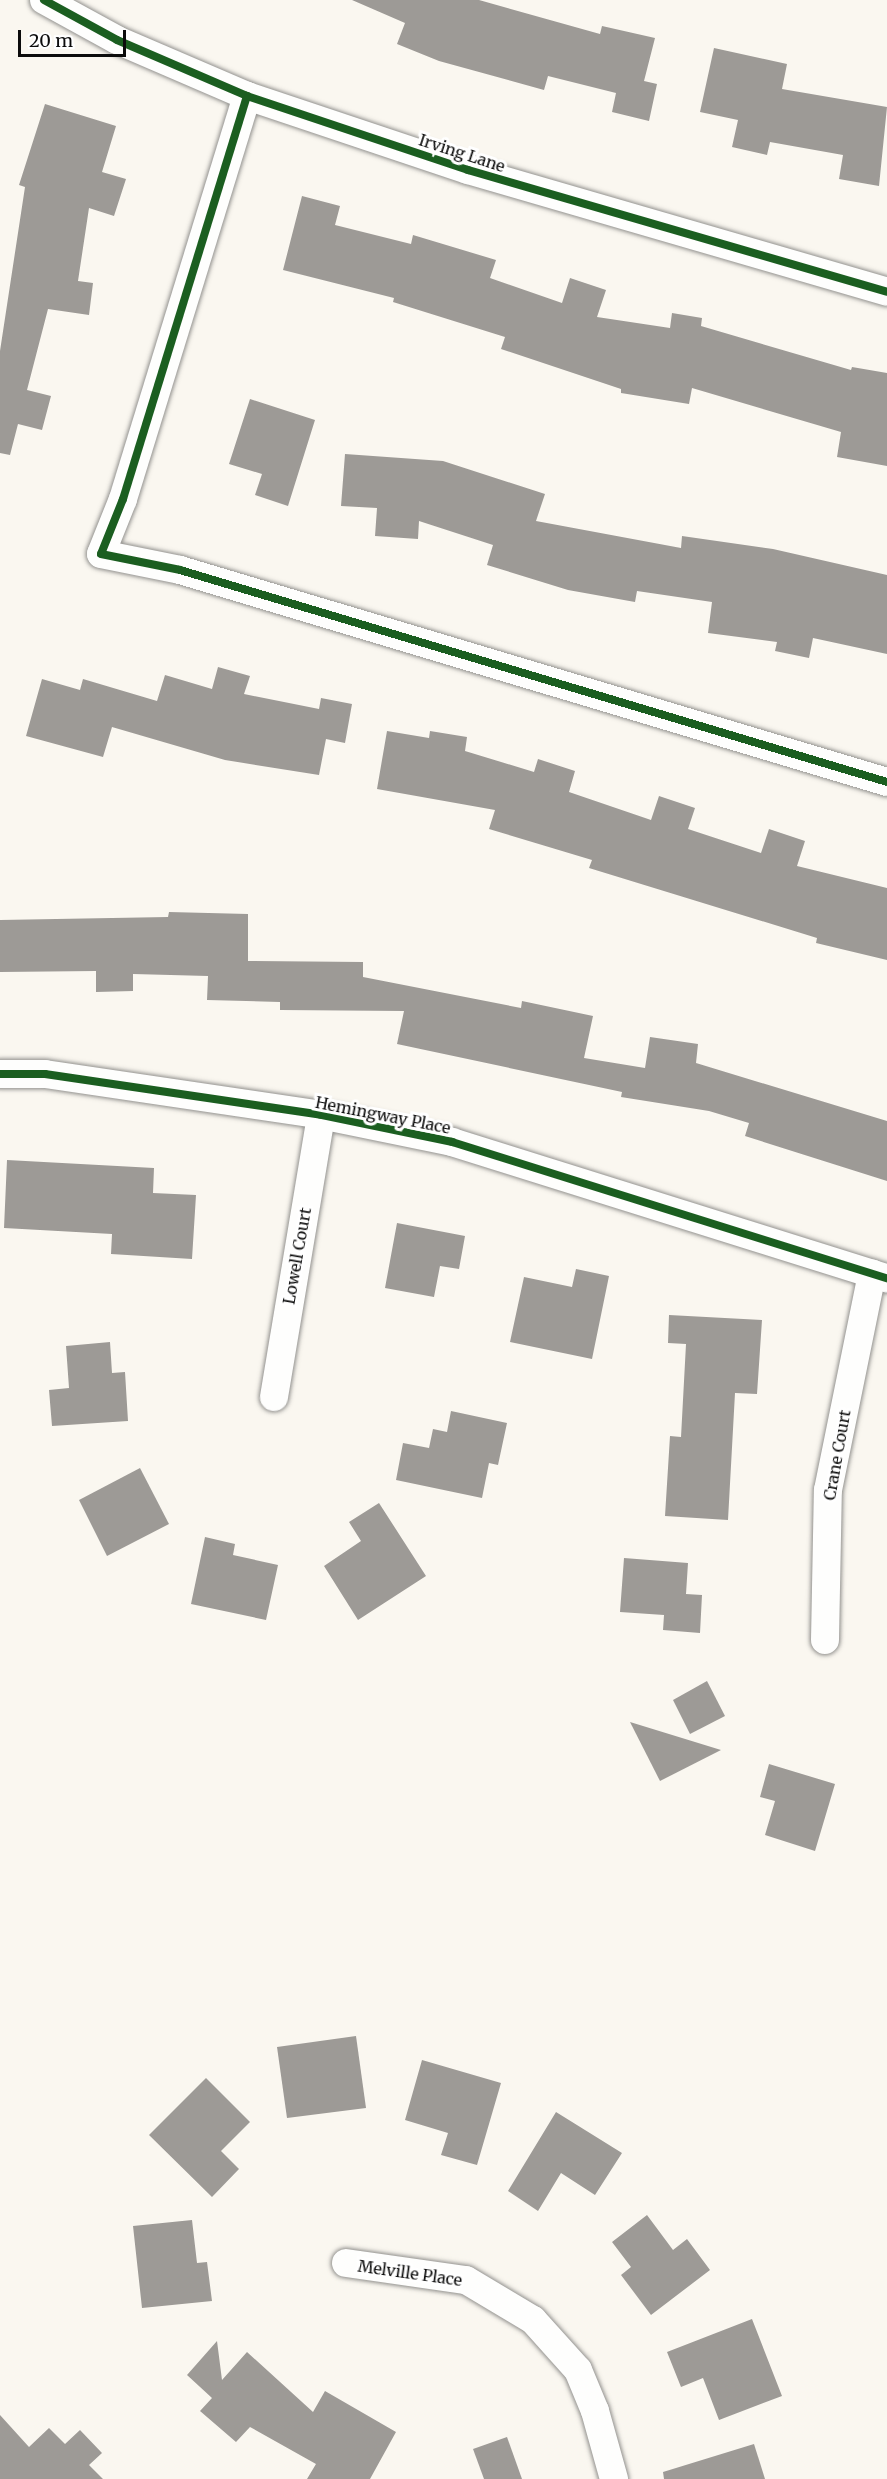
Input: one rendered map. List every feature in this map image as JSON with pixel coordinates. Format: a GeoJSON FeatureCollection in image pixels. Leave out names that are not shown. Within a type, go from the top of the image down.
{"type":"FeatureCollection","features":[{"type":"Feature","properties":{"kind":"street","name":"Irving Lane"},"geometry":{"type":"LineString","coordinates":[[44,0],[117,40],[248,96],[468,170],[887,292]]}},
{"type":"Feature","properties":{"kind":"street"},"geometry":{"type":"LineString","coordinates":[[248,96],[123,499],[101,554],[180,570],[887,782]]}},
{"type":"Feature","properties":{"kind":"street","name":"Hemingway Place"},"geometry":{"type":"LineString","coordinates":[[0,1074],[45,1074],[321,1115],[452,1142],[879,1275]]}},
{"type":"Feature","properties":{"kind":"street","name":"Lowell Court"},"geometry":{"type":"LineString","coordinates":[[274,1397],[321,1115]]}},
{"type":"Feature","properties":{"kind":"street","name":"Crane Court"},"geometry":{"type":"LineString","coordinates":[[825,1640],[828,1490],[879,1275]]}},
{"type":"Feature","properties":{"kind":"street","name":"Melville Place"},"geometry":{"type":"LineString","coordinates":[[346,2263],[466,2280],[533,2320],[578,2370],[596,2411],[614,2479]]}},
{"type":"Feature","properties":{"kind":"building"},"geometry":{"type":"Polygon","coordinates":[[[352,0],[479,0],[600,34],[602,26],[655,38],[644,81],[657,84],[649,121],[612,112],[616,93],[548,76],[544,90],[439,61],[397,44],[405,23],[352,0]]]}},
{"type":"Feature","properties":{"kind":"building"},"geometry":{"type":"Polygon","coordinates":[[[714,48],[787,64],[782,89],[887,107],[879,186],[839,179],[843,155],[770,142],[767,155],[732,147],[738,120],[700,112],[714,48]]]}},
{"type":"Feature","properties":{"kind":"building"},"geometry":{"type":"Polygon","coordinates":[[[45,104],[116,126],[102,172],[126,179],[114,216],[89,208],[78,281],[93,283],[89,315],[48,309],[27,390],[51,396],[42,430],[18,424],[10,455],[0,453],[0,351],[25,187],[19,185],[45,104]]]}},
{"type":"Feature","properties":{"kind":"building"},"geometry":{"type":"Polygon","coordinates":[[[302,196],[340,206],[335,225],[411,244],[413,235],[496,260],[490,278],[562,303],[570,278],[606,290],[597,317],[670,328],[672,313],[702,318],[701,326],[851,370],[852,367],[887,373],[887,466],[837,457],[841,432],[692,388],[689,404],[621,393],[621,389],[501,349],[505,337],[393,302],[394,298],[283,270],[302,196]]]}},
{"type":"Feature","properties":{"kind":"building"},"geometry":{"type":"Polygon","coordinates":[[[250,399],[315,420],[288,506],[255,495],[262,474],[229,464],[250,399]]]}},
{"type":"Feature","properties":{"kind":"building"},"geometry":{"type":"Polygon","coordinates":[[[345,454],[443,461],[545,494],[536,521],[681,548],[682,536],[773,549],[887,575],[887,654],[813,638],[809,658],[775,651],[777,642],[708,633],[712,602],[637,591],[635,602],[568,590],[487,565],[493,545],[419,521],[418,539],[375,536],[377,508],[341,506],[345,454]]]}},
{"type":"Feature","properties":{"kind":"building"},"geometry":{"type":"Polygon","coordinates":[[[218,667],[250,676],[244,694],[319,709],[321,698],[352,704],[345,743],[326,739],[319,775],[225,760],[112,727],[103,757],[26,736],[42,679],[80,690],[83,679],[157,701],[165,675],[212,689],[218,667]]]}},
{"type":"Feature","properties":{"kind":"building"},"geometry":{"type":"Polygon","coordinates":[[[387,731],[429,738],[430,731],[467,737],[465,751],[534,772],[538,759],[575,771],[569,792],[651,820],[659,796],[695,808],[688,829],[761,853],[769,829],[805,841],[797,866],[887,888],[887,960],[816,943],[817,938],[589,868],[592,860],[489,829],[495,810],[377,789],[387,731]]]}},
{"type":"Feature","properties":{"kind":"building"},"geometry":{"type":"Polygon","coordinates":[[[169,912],[248,914],[248,961],[363,962],[363,977],[521,1008],[522,1001],[593,1016],[584,1058],[645,1068],[650,1037],[698,1044],[696,1063],[887,1121],[887,1181],[745,1136],[749,1123],[709,1111],[621,1097],[622,1092],[397,1044],[404,1011],[280,1010],[280,1002],[207,1000],[208,976],[133,974],[133,991],[96,992],[96,971],[0,972],[0,920],[168,917],[169,912]]]}},
{"type":"Feature","properties":{"kind":"building"},"geometry":{"type":"Polygon","coordinates":[[[7,1160],[154,1168],[153,1193],[196,1195],[192,1259],[111,1254],[112,1234],[4,1228],[7,1160]]]}},
{"type":"Feature","properties":{"kind":"building"},"geometry":{"type":"Polygon","coordinates":[[[397,1223],[465,1236],[459,1269],[440,1266],[434,1297],[385,1288],[397,1223]]]}},
{"type":"Feature","properties":{"kind":"building"},"geometry":{"type":"Polygon","coordinates":[[[576,1269],[609,1276],[592,1359],[510,1342],[524,1277],[572,1287],[576,1269]]]}},
{"type":"Feature","properties":{"kind":"building"},"geometry":{"type":"Polygon","coordinates":[[[669,1315],[762,1320],[757,1394],[735,1393],[728,1520],[665,1516],[670,1436],[681,1437],[686,1344],[668,1343],[669,1315]]]}},
{"type":"Feature","properties":{"kind":"building"},"geometry":{"type":"Polygon","coordinates":[[[110,1342],[112,1373],[125,1372],[128,1421],[52,1426],[49,1390],[69,1388],[66,1346],[110,1342]]]}},
{"type":"Feature","properties":{"kind":"building"},"geometry":{"type":"Polygon","coordinates":[[[451,1411],[507,1423],[498,1465],[489,1463],[482,1498],[396,1480],[403,1443],[429,1448],[433,1429],[447,1432],[451,1411]]]}},
{"type":"Feature","properties":{"kind":"building"},"geometry":{"type":"Polygon","coordinates":[[[140,1468],[169,1524],[107,1556],[79,1500],[140,1468]]]}},
{"type":"Feature","properties":{"kind":"building"},"geometry":{"type":"Polygon","coordinates":[[[379,1503],[426,1576],[358,1620],[324,1566],[361,1541],[349,1522],[379,1503]]]}},
{"type":"Feature","properties":{"kind":"building"},"geometry":{"type":"Polygon","coordinates":[[[205,1537],[235,1544],[233,1555],[278,1565],[266,1620],[191,1604],[205,1537]]]}},
{"type":"Feature","properties":{"kind":"building"},"geometry":{"type":"Polygon","coordinates":[[[624,1558],[688,1563],[686,1594],[702,1595],[700,1633],[663,1630],[664,1615],[620,1612],[624,1558]]]}},
{"type":"Feature","properties":{"kind":"building"},"geometry":{"type":"Polygon","coordinates":[[[707,1681],[725,1716],[690,1734],[673,1700],[707,1681]]]}},
{"type":"Feature","properties":{"kind":"building"},"geometry":{"type":"Polygon","coordinates":[[[630,1722],[721,1750],[660,1781],[630,1722]]]}},
{"type":"Feature","properties":{"kind":"building"},"geometry":{"type":"Polygon","coordinates":[[[769,1764],[835,1784],[815,1851],[765,1835],[775,1801],[760,1797],[769,1764]]]}},
{"type":"Feature","properties":{"kind":"building"},"geometry":{"type":"Polygon","coordinates":[[[356,2036],[366,2108],[287,2118],[277,2047],[356,2036]]]}},
{"type":"Feature","properties":{"kind":"building"},"geometry":{"type":"Polygon","coordinates":[[[422,2060],[501,2083],[477,2165],[441,2155],[448,2133],[405,2120],[422,2060]]]}},
{"type":"Feature","properties":{"kind":"building"},"geometry":{"type":"Polygon","coordinates":[[[206,2078],[250,2122],[221,2151],[239,2169],[212,2197],[149,2135],[206,2078]]]}},
{"type":"Feature","properties":{"kind":"building"},"geometry":{"type":"Polygon","coordinates":[[[556,2112],[622,2153],[595,2195],[561,2173],[538,2211],[508,2191],[556,2112]]]}},
{"type":"Feature","properties":{"kind":"building"},"geometry":{"type":"Polygon","coordinates":[[[647,2215],[673,2250],[687,2239],[710,2270],[651,2315],[621,2275],[631,2267],[612,2242],[647,2215]]]}},
{"type":"Feature","properties":{"kind":"building"},"geometry":{"type":"Polygon","coordinates":[[[192,2220],[197,2263],[207,2262],[212,2301],[142,2308],[133,2226],[192,2220]]]}},
{"type":"Feature","properties":{"kind":"building"},"geometry":{"type":"Polygon","coordinates":[[[752,2319],[782,2396],[719,2420],[703,2378],[681,2387],[667,2352],[752,2319]]]}},
{"type":"Feature","properties":{"kind":"building"},"geometry":{"type":"Polygon","coordinates":[[[217,2341],[222,2380],[247,2352],[313,2412],[325,2391],[396,2432],[370,2479],[307,2479],[316,2464],[250,2427],[236,2442],[200,2411],[212,2398],[187,2375],[217,2341]]]}},
{"type":"Feature","properties":{"kind":"building"},"geometry":{"type":"Polygon","coordinates":[[[0,2415],[29,2447],[49,2428],[65,2444],[80,2430],[102,2453],[89,2465],[103,2479],[0,2479],[0,2415]]]}},
{"type":"Feature","properties":{"kind":"building"},"geometry":{"type":"Polygon","coordinates":[[[507,2437],[522,2479],[484,2479],[473,2449],[507,2437]]]}},
{"type":"Feature","properties":{"kind":"building"},"geometry":{"type":"Polygon","coordinates":[[[754,2444],[765,2479],[664,2479],[663,2472],[754,2444]]]}},
{"type":"Feature","properties":{"kind":"cycle path"},"geometry":{"type":"LineString","coordinates":[[44,0],[117,40],[247,96],[468,170],[887,292]]}},
{"type":"Feature","properties":{"kind":"cycle path"},"geometry":{"type":"LineString","coordinates":[[247,96],[123,499],[101,554],[180,570],[887,782]]}},
{"type":"Feature","properties":{"kind":"cycle path"},"geometry":{"type":"LineString","coordinates":[[0,1074],[45,1074],[321,1115],[452,1142],[887,1278]]}}]}
